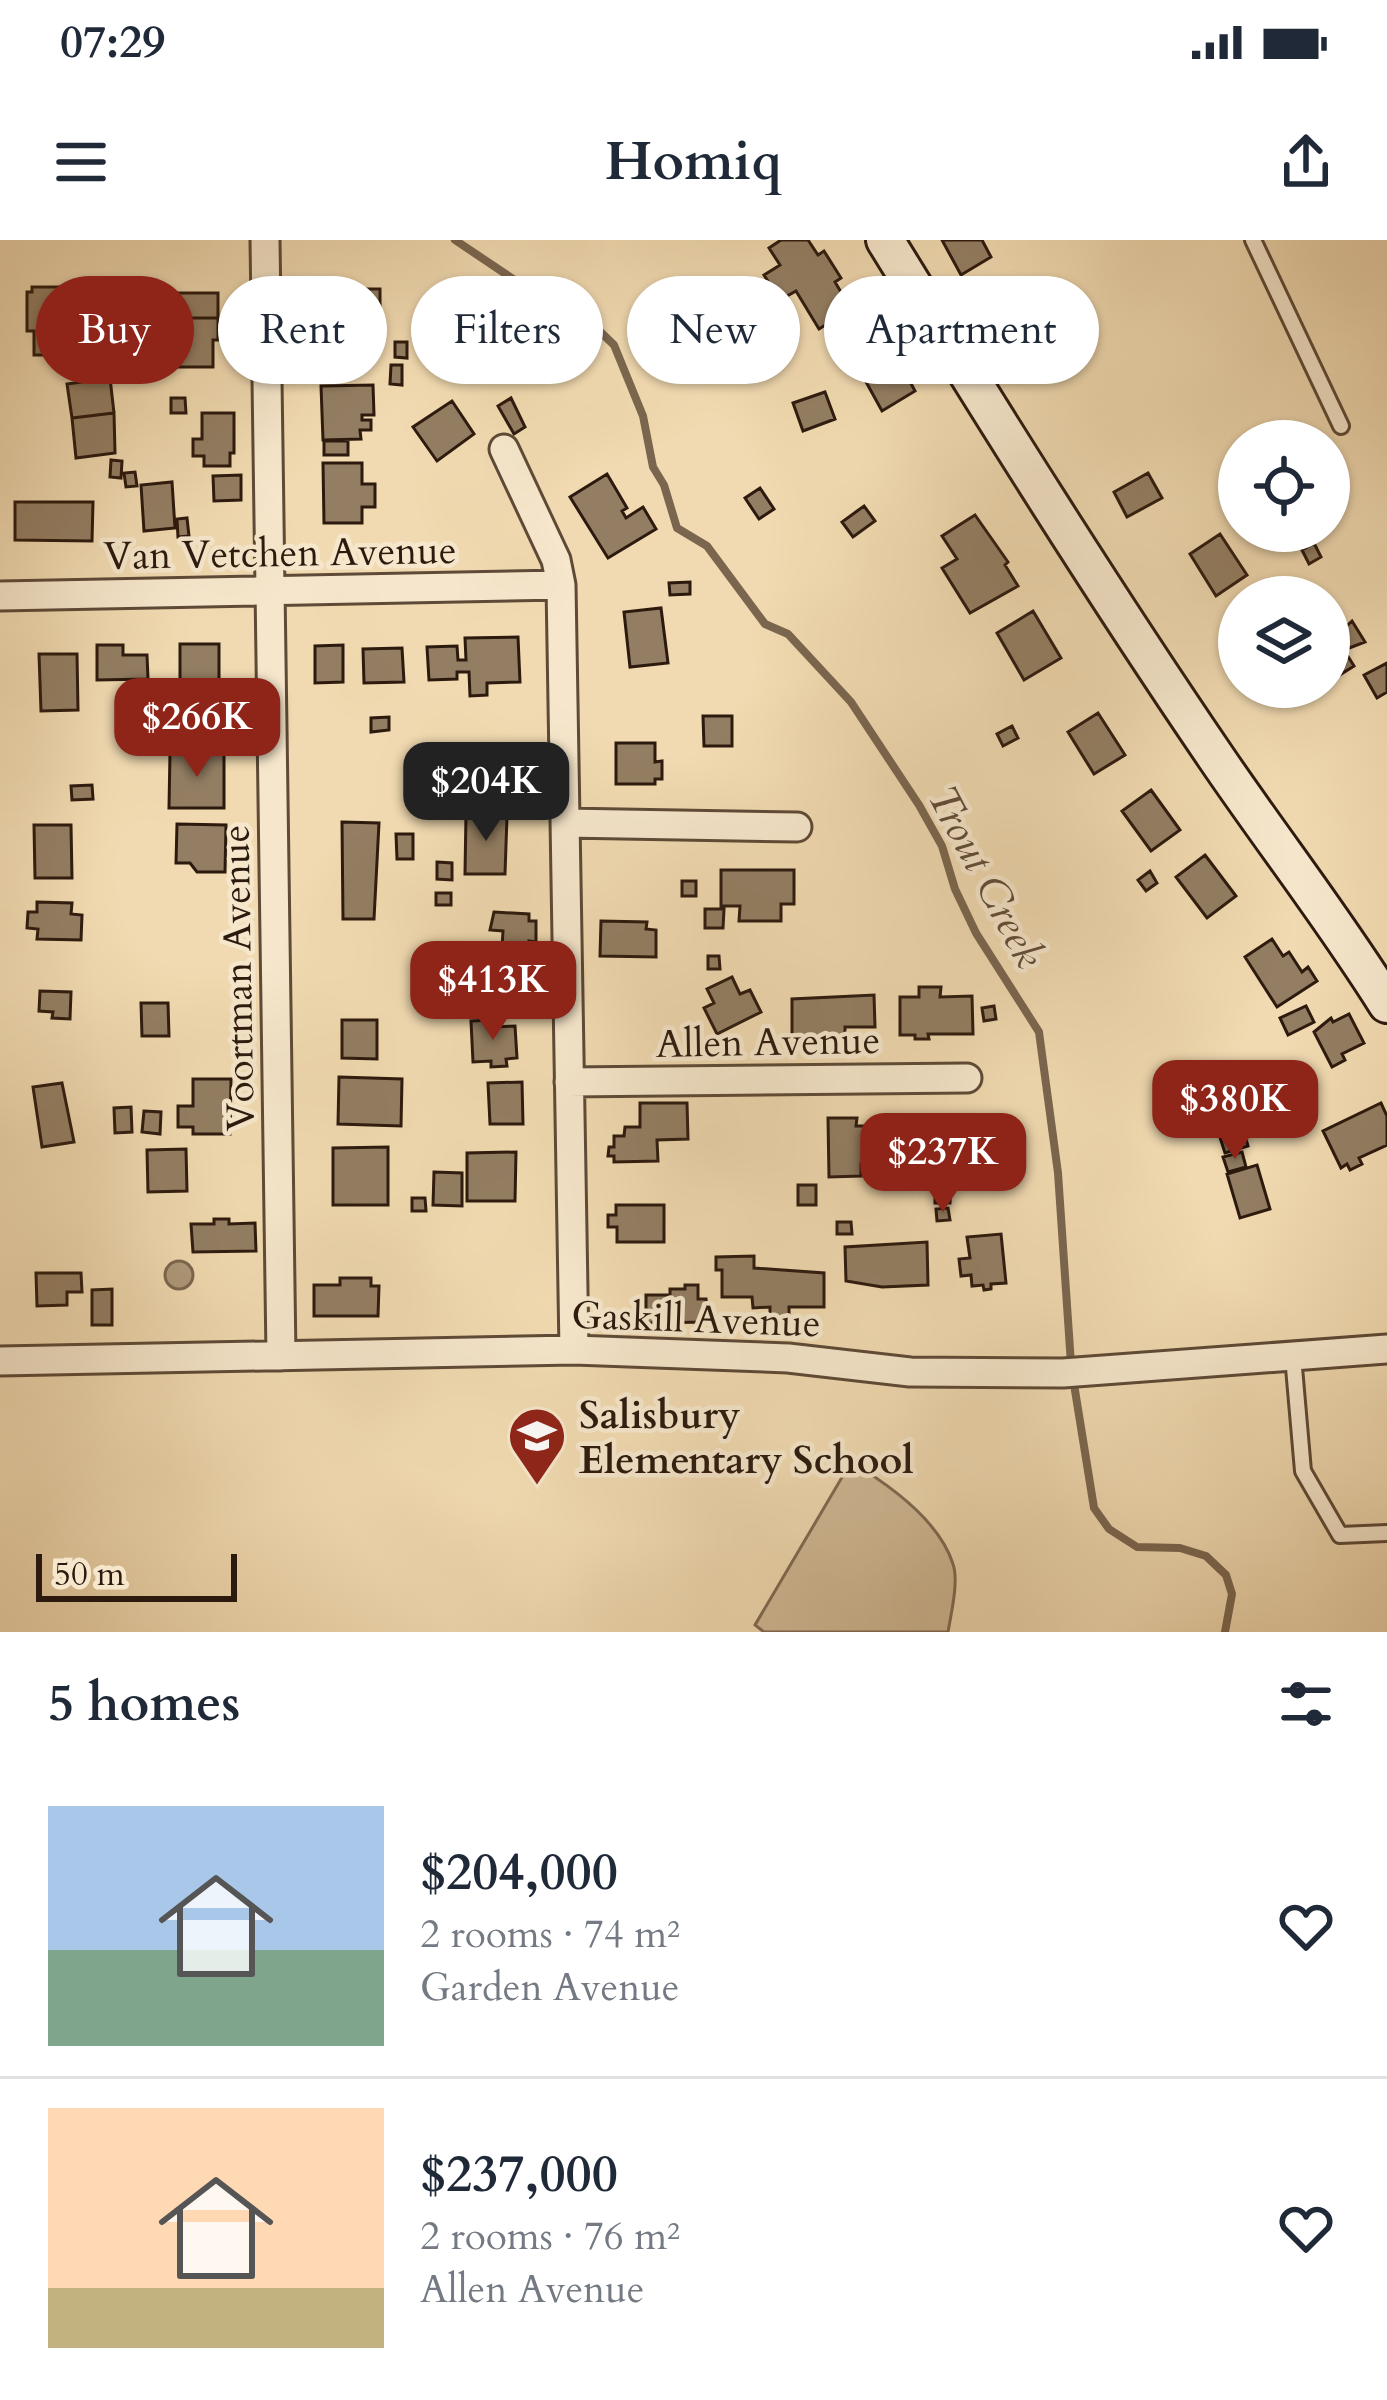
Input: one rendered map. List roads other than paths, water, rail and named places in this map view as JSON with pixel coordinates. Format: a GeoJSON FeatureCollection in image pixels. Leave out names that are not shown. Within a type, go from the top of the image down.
{"type":"FeatureCollection","features":[{"type":"Feature","properties":{"kind":"main road"},"geometry":{"type":"LineString","coordinates":[[885,240],[1112,602],[1387,1004]]}},
{"type":"Feature","properties":{"kind":"street","name":"Voortman Avenue"},"geometry":{"type":"LineString","coordinates":[[265,240],[281,1356]]}},
{"type":"Feature","properties":{"kind":"street"},"geometry":{"type":"LineString","coordinates":[[504,449],[556,560],[561,585],[574,1350]]}},
{"type":"Feature","properties":{"kind":"street","name":"Van Vetchen Avenue"},"geometry":{"type":"LineString","coordinates":[[0,596],[561,585]]}},
{"type":"Feature","properties":{"kind":"street"},"geometry":{"type":"LineString","coordinates":[[565,823],[797,827]]}},
{"type":"Feature","properties":{"kind":"street","name":"Allen Avenue"},"geometry":{"type":"LineString","coordinates":[[569,1082],[968,1078]]}},
{"type":"Feature","properties":{"kind":"street","name":"Gaskill Avenue"},"geometry":{"type":"LineString","coordinates":[[0,1361],[574,1350],[788,1358],[910,1372],[1075,1372],[1387,1349]]}},
{"type":"Feature","properties":{"kind":"lane"},"geometry":{"type":"LineString","coordinates":[[1253,240],[1338,420]]}},
{"type":"Feature","properties":{"kind":"lane"},"geometry":{"type":"LineString","coordinates":[[1293,1356],[1303,1471],[1340,1535],[1387,1533]]}},
{"type":"Feature","properties":{"kind":"waterway","name":"Trout Creek"},"geometry":{"type":"LineString","coordinates":[[455,240],[543,299],[587,319],[614,345],[643,416],[653,467],[664,485],[677,528],[707,546],[765,624],[788,634],[851,702],[942,846],[976,933],[1039,1032],[1058,1173],[1071,1364]]}},
{"type":"Feature","properties":{"kind":"waterway","name":"Trout Creek"},"geometry":{"type":"LineString","coordinates":[[1073,1378],[1094,1508],[1109,1529],[1137,1547],[1180,1548],[1206,1556],[1226,1575],[1232,1594],[1225,1632]]}},
{"type":"Feature","properties":{"kind":"place","name":"Salisbury Elementary School"},"geometry":{"type":"Point","coordinates":[537,1487]}}]}
